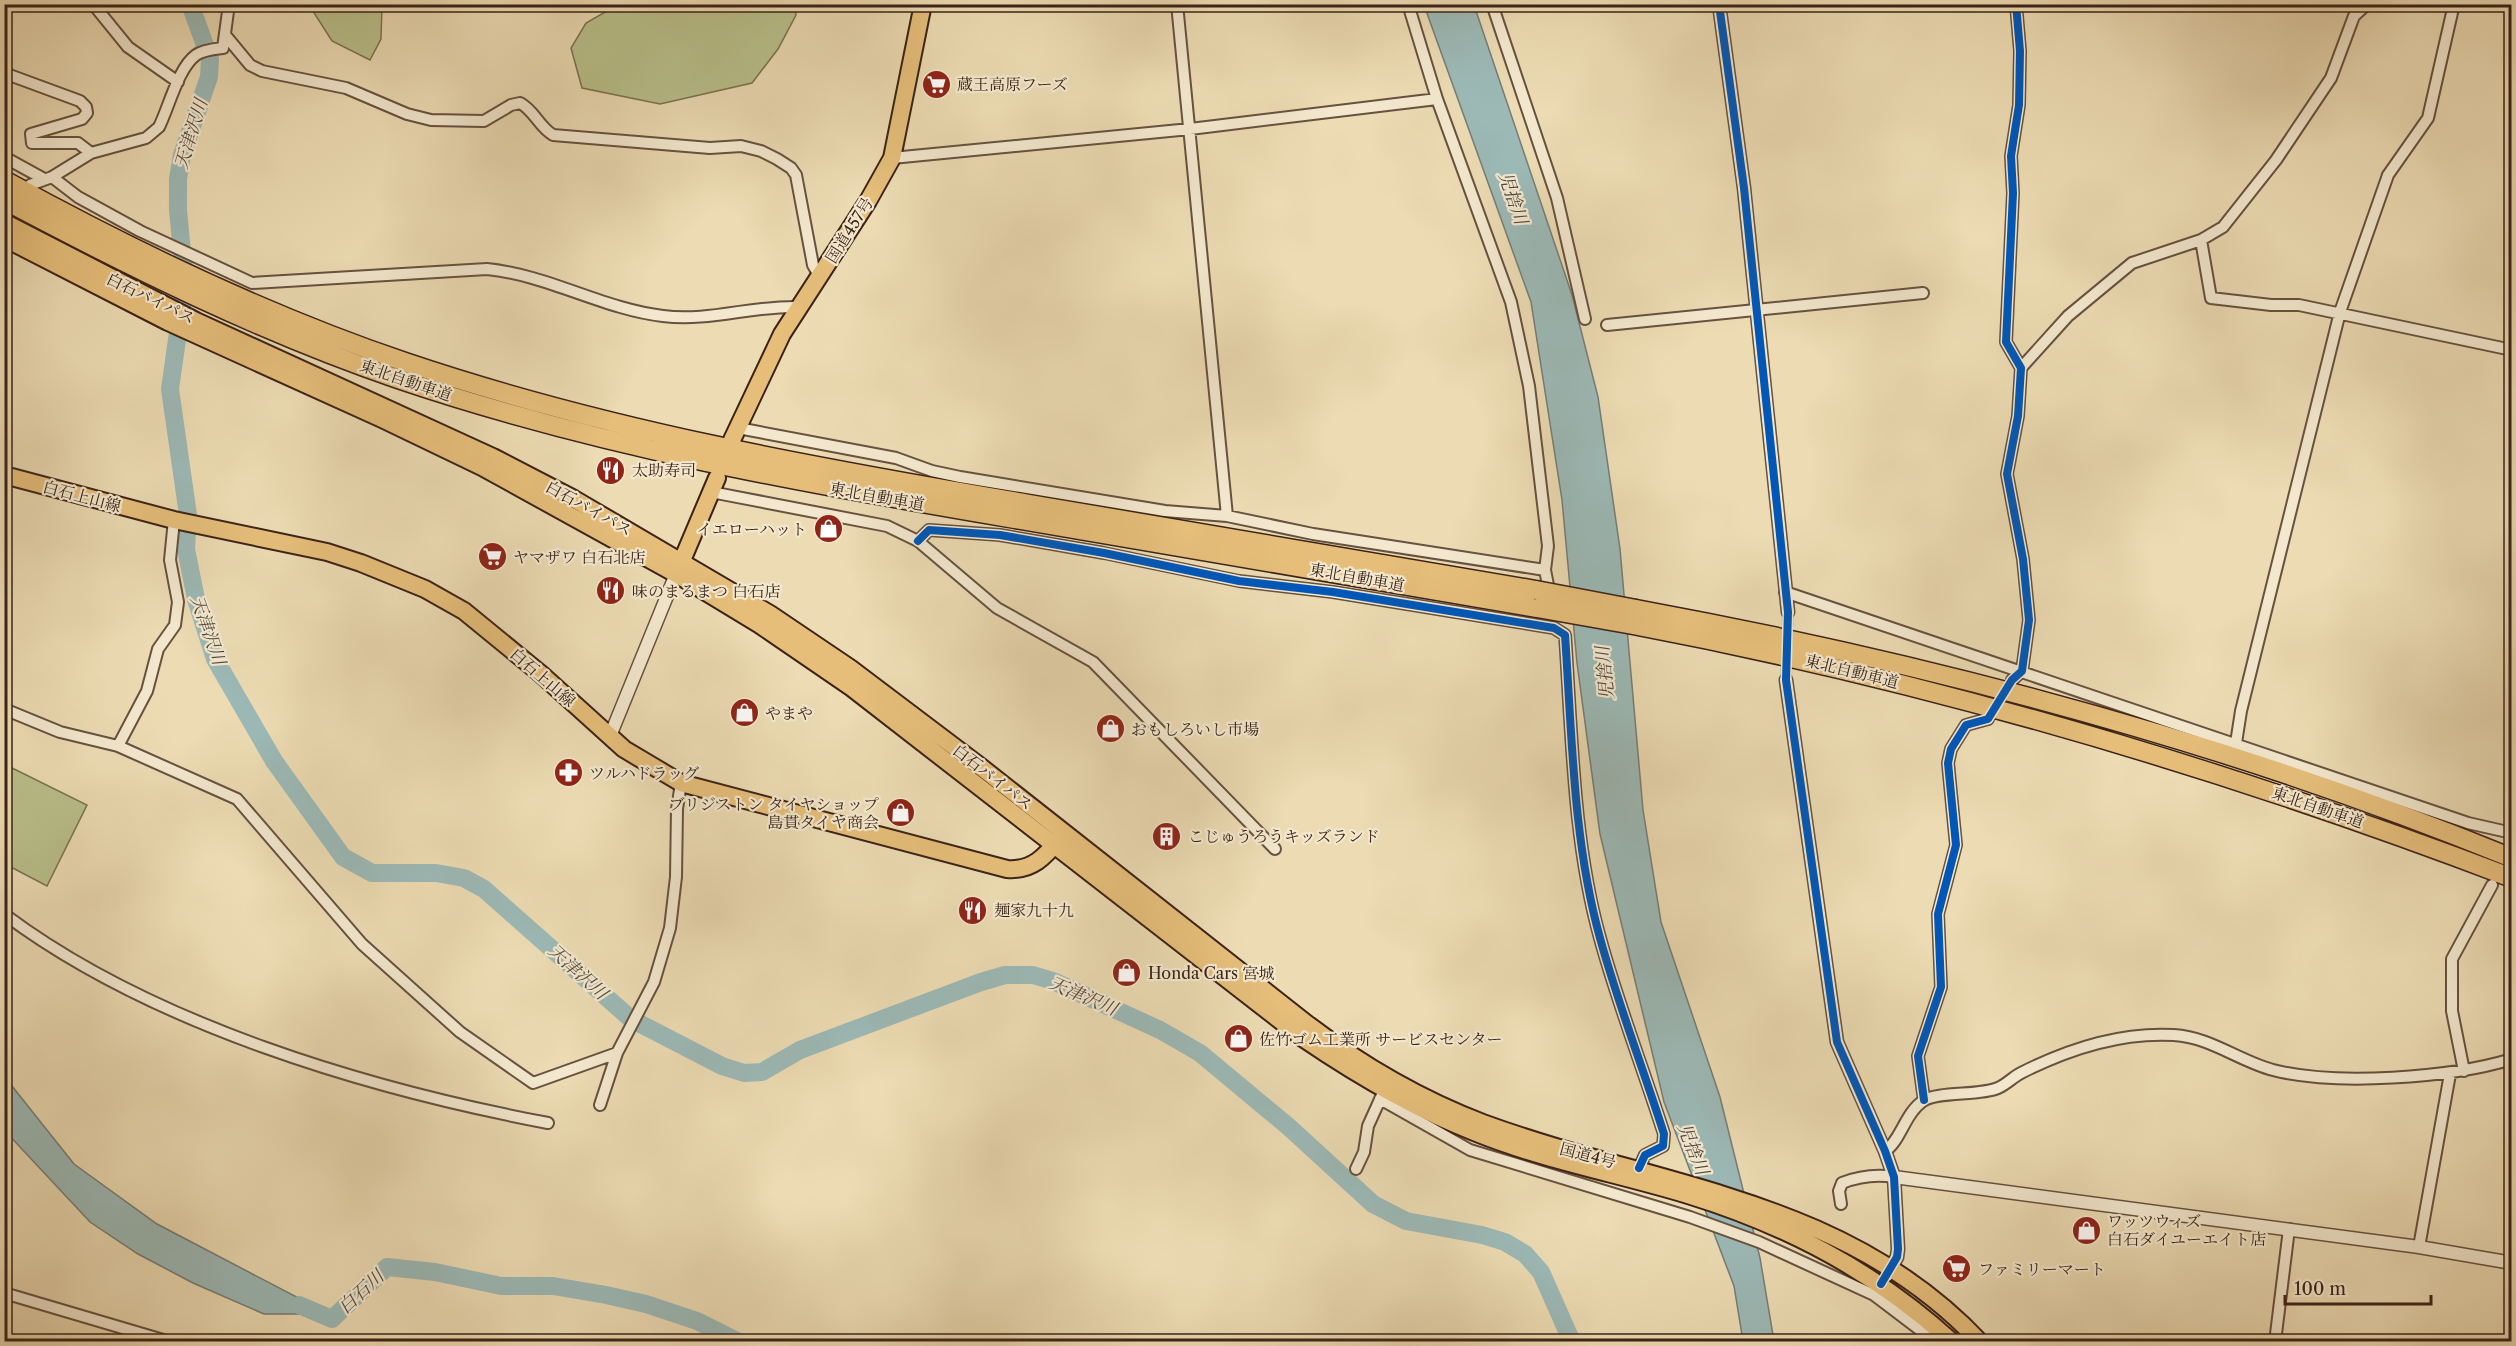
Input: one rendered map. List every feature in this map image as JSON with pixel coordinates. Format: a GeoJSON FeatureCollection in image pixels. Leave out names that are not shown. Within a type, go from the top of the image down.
{"type":"FeatureCollection","features":[{"type":"Feature","properties":{"kind":"highway"},"geometry":{"type":"LineString","coordinates":[[4,180],[87,226],[171,277]]}},
{"type":"Feature","properties":{"kind":"highway"},"geometry":{"type":"LineString","coordinates":[[4,200],[171,277]]}},
{"type":"Feature","properties":{"kind":"highway","name":"東北自動車道"},"geometry":{"type":"LineString","coordinates":[[171,277],[312,347],[399,379],[645,450],[818,486],[1827,647],[2046,703],[2217,752],[2321,787],[2511,858]]}},
{"type":"Feature","properties":{"kind":"highway","name":"東北自動車道"},"geometry":{"type":"LineString","coordinates":[[1635,617],[1823,663],[2043,721],[2312,804],[2511,878]]}},
{"type":"Feature","properties":{"kind":"main road","name":"国道457号"},"geometry":{"type":"LineString","coordinates":[[735,434],[782,334],[820,277],[892,158],[923,4]]}},
{"type":"Feature","properties":{"kind":"main road","name":"白石バイパス"},"geometry":{"type":"LineString","coordinates":[[4,222],[168,315]]}},
{"type":"Feature","properties":{"kind":"main road","name":"白石バイパス"},"geometry":{"type":"LineString","coordinates":[[4,238],[195,327],[680,567],[1060,839],[1203,952]]}},
{"type":"Feature","properties":{"kind":"main road","name":"白石上山線"},"geometry":{"type":"LineString","coordinates":[[4,475],[184,523],[327,552],[395,576],[443,598],[479,622],[610,736],[641,760],[681,783],[1007,869],[1020,870],[1037,863],[1060,839]]}},
{"type":"Feature","properties":{"kind":"main road"},"geometry":{"type":"LineString","coordinates":[[680,567],[714,485]]}},
{"type":"Feature","properties":{"kind":"main road","name":"国道4号"},"geometry":{"type":"LineString","coordinates":[[1203,952],[1304,1039],[1384,1090],[1480,1135],[1659,1181],[1758,1213],[1801,1239],[1921,1290],[1980,1341]]}},
{"type":"Feature","properties":{"kind":"main road","name":"国道4号"},"geometry":{"type":"LineString","coordinates":[[1384,1090],[1535,1140],[1639,1168],[1659,1181]]}},
{"type":"Feature","properties":{"kind":"main road","name":"国道4号"},"geometry":{"type":"LineString","coordinates":[[1886,1277],[1952,1341]]}},
{"type":"Feature","properties":{"kind":"street"},"geometry":{"type":"LineString","coordinates":[[93,4],[128,47],[178,82]]}},
{"type":"Feature","properties":{"kind":"street"},"geometry":{"type":"LineString","coordinates":[[30,185],[48,178],[91,153],[146,138],[154,133],[164,118],[178,82],[193,58],[200,53],[223,48],[229,4]]}},
{"type":"Feature","properties":{"kind":"street"},"geometry":{"type":"LineString","coordinates":[[1177,4],[1227,516]]}},
{"type":"Feature","properties":{"kind":"street"},"geometry":{"type":"LineString","coordinates":[[1408,4],[1437,99],[1508,292],[1523,350],[1548,546],[1545,570],[1554,628]]}},
{"type":"Feature","properties":{"kind":"street"},"geometry":{"type":"LineString","coordinates":[[1492,4],[1557,198],[1585,319]]}},
{"type":"Feature","properties":{"kind":"street"},"geometry":{"type":"LineString","coordinates":[[1719,4],[1744,188],[1788,612]]}},
{"type":"Feature","properties":{"kind":"street"},"geometry":{"type":"LineString","coordinates":[[2012,680],[2022,671],[2029,620],[2023,559],[2007,474],[2018,416],[2021,368],[2006,342],[2013,193],[2011,156],[2019,105],[2021,42],[2016,4]]}},
{"type":"Feature","properties":{"kind":"street"},"geometry":{"type":"LineString","coordinates":[[2021,368],[2068,316],[2132,263],[2200,240],[2223,227],[2276,160],[2331,78],[2354,16],[2367,4]]}},
{"type":"Feature","properties":{"kind":"street"},"geometry":{"type":"LineString","coordinates":[[2236,743],[2244,699],[2340,312],[2388,175],[2428,118],[2454,4]]}},
{"type":"Feature","properties":{"kind":"street"},"geometry":{"type":"LineString","coordinates":[[226,36],[250,65],[262,71],[346,88],[422,118],[484,121],[511,105],[520,104],[527,108],[542,127],[553,135],[710,148],[741,146],[761,151],[791,168],[796,175],[813,265],[820,277]]}},
{"type":"Feature","properties":{"kind":"street"},"geometry":{"type":"LineString","coordinates":[[4,73],[80,101],[86,106],[87,113],[82,119],[32,134],[32,143],[78,143],[91,153]]}},
{"type":"Feature","properties":{"kind":"street"},"geometry":{"type":"LineString","coordinates":[[892,158],[1190,129],[1437,99]]}},
{"type":"Feature","properties":{"kind":"street"},"geometry":{"type":"LineString","coordinates":[[4,157],[48,178],[78,197],[175,248],[252,283],[487,269],[514,272],[633,310],[662,316],[695,318],[778,306],[800,307]]}},
{"type":"Feature","properties":{"kind":"street"},"geometry":{"type":"LineString","coordinates":[[2200,240],[2211,298],[2271,305],[2299,305],[2340,312],[2511,350]]}},
{"type":"Feature","properties":{"kind":"street"},"geometry":{"type":"LineString","coordinates":[[1607,325],[1923,293]]}},
{"type":"Feature","properties":{"kind":"street"},"geometry":{"type":"LineString","coordinates":[[735,434],[896,458],[932,471],[960,477],[1165,511],[1227,516],[1313,534],[1545,570]]}},
{"type":"Feature","properties":{"kind":"street"},"geometry":{"type":"LineString","coordinates":[[714,485],[887,526],[918,541],[998,608],[1093,662],[1275,849]]}},
{"type":"Feature","properties":{"kind":"street"},"geometry":{"type":"LineString","coordinates":[[118,746],[147,691],[158,649],[175,625],[178,602],[170,560],[184,523]]}},
{"type":"Feature","properties":{"kind":"street"},"geometry":{"type":"LineString","coordinates":[[918,541],[929,530],[1000,535],[1104,553],[1239,581],[1333,592],[1554,628],[1565,635],[1574,762],[1591,900],[1600,938],[1664,1134],[1663,1146],[1645,1155],[1639,1168]]}},
{"type":"Feature","properties":{"kind":"street"},"geometry":{"type":"LineString","coordinates":[[610,736],[680,567]]}},
{"type":"Feature","properties":{"kind":"street"},"geometry":{"type":"LineString","coordinates":[[1785,592],[2468,823],[2511,833]]}},
{"type":"Feature","properties":{"kind":"street"},"geometry":{"type":"LineString","coordinates":[[1786,680],[1837,1042],[1885,1151],[1894,1177],[1898,1249],[1886,1277]]}},
{"type":"Feature","properties":{"kind":"street"},"geometry":{"type":"LineString","coordinates":[[4,709],[60,732],[118,746],[237,799],[362,944],[460,1032],[533,1083],[617,1053]]}},
{"type":"Feature","properties":{"kind":"street"},"geometry":{"type":"LineString","coordinates":[[1924,1100],[1918,1056],[1941,987],[1938,914],[1956,845],[1948,763],[1952,749],[1966,725],[1988,719]]}},
{"type":"Feature","properties":{"kind":"street"},"geometry":{"type":"LineString","coordinates":[[600,1105],[617,1053],[654,982],[670,928],[676,877],[677,809],[681,783]]}},
{"type":"Feature","properties":{"kind":"street"},"geometry":{"type":"LineString","coordinates":[[2464,1071],[2452,1011],[2452,959],[2492,885]]}},
{"type":"Feature","properties":{"kind":"street"},"geometry":{"type":"LineString","coordinates":[[4,914],[63,954],[122,986],[230,1033],[325,1067],[412,1093],[548,1123]]}},
{"type":"Feature","properties":{"kind":"street"},"geometry":{"type":"LineString","coordinates":[[1885,1151],[1891,1148],[1907,1117],[1924,1100],[1998,1088],[2020,1073],[2083,1047],[2131,1036],[2184,1037],[2220,1047],[2271,1070],[2342,1078],[2450,1074],[2511,1059]]}},
{"type":"Feature","properties":{"kind":"street"},"geometry":{"type":"LineString","coordinates":[[2419,1247],[2450,1074]]}},
{"type":"Feature","properties":{"kind":"street"},"geometry":{"type":"LineString","coordinates":[[1356,1169],[1364,1152],[1368,1126],[1384,1090],[1470,1150],[1690,1217],[1759,1242],[1874,1295],[1936,1341]]}},
{"type":"Feature","properties":{"kind":"street"},"geometry":{"type":"LineString","coordinates":[[1841,1204],[1839,1191],[1842,1182],[1878,1174],[2419,1247],[2511,1263]]}},
{"type":"Feature","properties":{"kind":"street"},"geometry":{"type":"LineString","coordinates":[[2275,1341],[2289,1229]]}},
{"type":"Feature","properties":{"kind":"street"},"geometry":{"type":"LineString","coordinates":[[4,1293],[170,1341]]}},
{"type":"Feature","properties":{"kind":"green space"},"geometry":{"type":"Polygon","coordinates":[[[619,4],[795,5],[796,15],[778,49],[752,83],[660,104],[582,88],[571,48],[586,23],[619,4]]]}},
{"type":"Feature","properties":{"kind":"green space"},"geometry":{"type":"Polygon","coordinates":[[[309,5],[382,5],[381,39],[370,60],[332,41],[309,5]]]}},
{"type":"Feature","properties":{"kind":"green space"},"geometry":{"type":"Polygon","coordinates":[[[4,764],[87,805],[47,886],[5,864],[4,764]]]}},
{"type":"Feature","properties":{"kind":"water","name":"児捨川"},"geometry":{"type":"Polygon","coordinates":[[[1424,5],[1474,5],[1572,295],[1598,397],[1620,549],[1643,810],[1661,922],[1720,1097],[1760,1258],[1774,1341],[1743,1341],[1734,1286],[1664,1102],[1600,834],[1577,663],[1562,500],[1531,302],[1424,5]]]}},
{"type":"Feature","properties":{"kind":"water"},"geometry":{"type":"Polygon","coordinates":[[[4,1076],[74,1164],[157,1224],[329,1314],[264,1314],[193,1283],[138,1254],[90,1222],[5,1131],[4,1076]]]}},
{"type":"Feature","properties":{"kind":"waterway","name":"天津沢川"},"geometry":{"type":"LineString","coordinates":[[190,4],[210,59],[209,77],[182,155],[178,179],[178,210],[185,283],[170,389],[188,515],[186,549],[196,599],[215,659],[274,761],[343,857],[372,873],[436,873],[464,878],[484,889],[631,1019],[722,1066],[744,1073],[762,1072],[800,1050],[981,982],[1005,975],[1033,975],[1053,981],[1160,1030],[1200,1053],[1290,1128],[1373,1204],[1406,1221],[1482,1235],[1505,1242],[1525,1254],[1541,1272],[1572,1342]]}},
{"type":"Feature","properties":{"kind":"waterway","name":"白石川"},"geometry":{"type":"LineString","coordinates":[[299,1305],[332,1319],[387,1267],[435,1272],[501,1286],[553,1286],[606,1295],[646,1304],[697,1321],[739,1342]]}},
{"type":"Feature","properties":{"kind":"tunnel"},"geometry":{"type":"LineString","coordinates":[[1786,680],[1788,612]]}},
{"type":"Feature","properties":{"kind":"cycle path"},"geometry":{"type":"LineString","coordinates":[[1719,4],[1744,188],[1788,612],[1786,680],[1837,1042],[1885,1151],[1894,1177],[1898,1249],[1897,1257],[1881,1284]]}},
{"type":"Feature","properties":{"kind":"cycle path"},"geometry":{"type":"LineString","coordinates":[[1924,1100],[1918,1056],[1941,987],[1938,914],[1956,845],[1948,763],[1951,749],[1966,725],[1988,719],[2012,680],[2022,671],[2029,620],[2023,559],[2007,474],[2018,416],[2021,368],[2006,342],[2013,193],[2011,156],[2019,105],[2020,51],[2016,4]]}},
{"type":"Feature","properties":{"kind":"cycle path"},"geometry":{"type":"LineString","coordinates":[[918,541],[929,530],[1000,535],[1104,553],[1239,581],[1333,592],[1554,628],[1565,635],[1575,788],[1591,901],[1615,987],[1664,1134],[1663,1146],[1645,1155],[1639,1168]]}},
{"type":"Feature","properties":{"kind":"place","name":"蔵王高原フーズ"},"geometry":{"type":"Point","coordinates":[936,84]}},
{"type":"Feature","properties":{"kind":"place","name":"太助寿司"},"geometry":{"type":"Point","coordinates":[611,470]}},
{"type":"Feature","properties":{"kind":"place","name":"イエローハット"},"geometry":{"type":"Point","coordinates":[828,529]}},
{"type":"Feature","properties":{"kind":"place","name":"ヤマザワ 白石北店"},"geometry":{"type":"Point","coordinates":[492,557]}},
{"type":"Feature","properties":{"kind":"place","name":"味のまるまつ 白石店"},"geometry":{"type":"Point","coordinates":[611,591]}},
{"type":"Feature","properties":{"kind":"place","name":"やまや"},"geometry":{"type":"Point","coordinates":[744,713]}},
{"type":"Feature","properties":{"kind":"place","name":"おもしろいし市場"},"geometry":{"type":"Point","coordinates":[1110,729]}},
{"type":"Feature","properties":{"kind":"place","name":"ツルハドラッグ"},"geometry":{"type":"Point","coordinates":[568,773]}},
{"type":"Feature","properties":{"kind":"place","name":"ブリジストン タイヤショップ 島貫タイヤ商会"},"geometry":{"type":"Point","coordinates":[900,813]}},
{"type":"Feature","properties":{"kind":"place","name":"こじゅうろうキッズランド"},"geometry":{"type":"Point","coordinates":[1167,836]}},
{"type":"Feature","properties":{"kind":"place","name":"麺家九十九"},"geometry":{"type":"Point","coordinates":[973,910]}},
{"type":"Feature","properties":{"kind":"place","name":"Honda Cars 宮城"},"geometry":{"type":"Point","coordinates":[1127,973]}},
{"type":"Feature","properties":{"kind":"place","name":"佐竹ゴム工業所 サービスセンター"},"geometry":{"type":"Point","coordinates":[1238,1039]}},
{"type":"Feature","properties":{"kind":"place","name":"ワッツウィズ 白石ダイユーエイト店"},"geometry":{"type":"Point","coordinates":[2086,1230]}},
{"type":"Feature","properties":{"kind":"place","name":"ファミリーマート"},"geometry":{"type":"Point","coordinates":[1957,1269]}}]}
